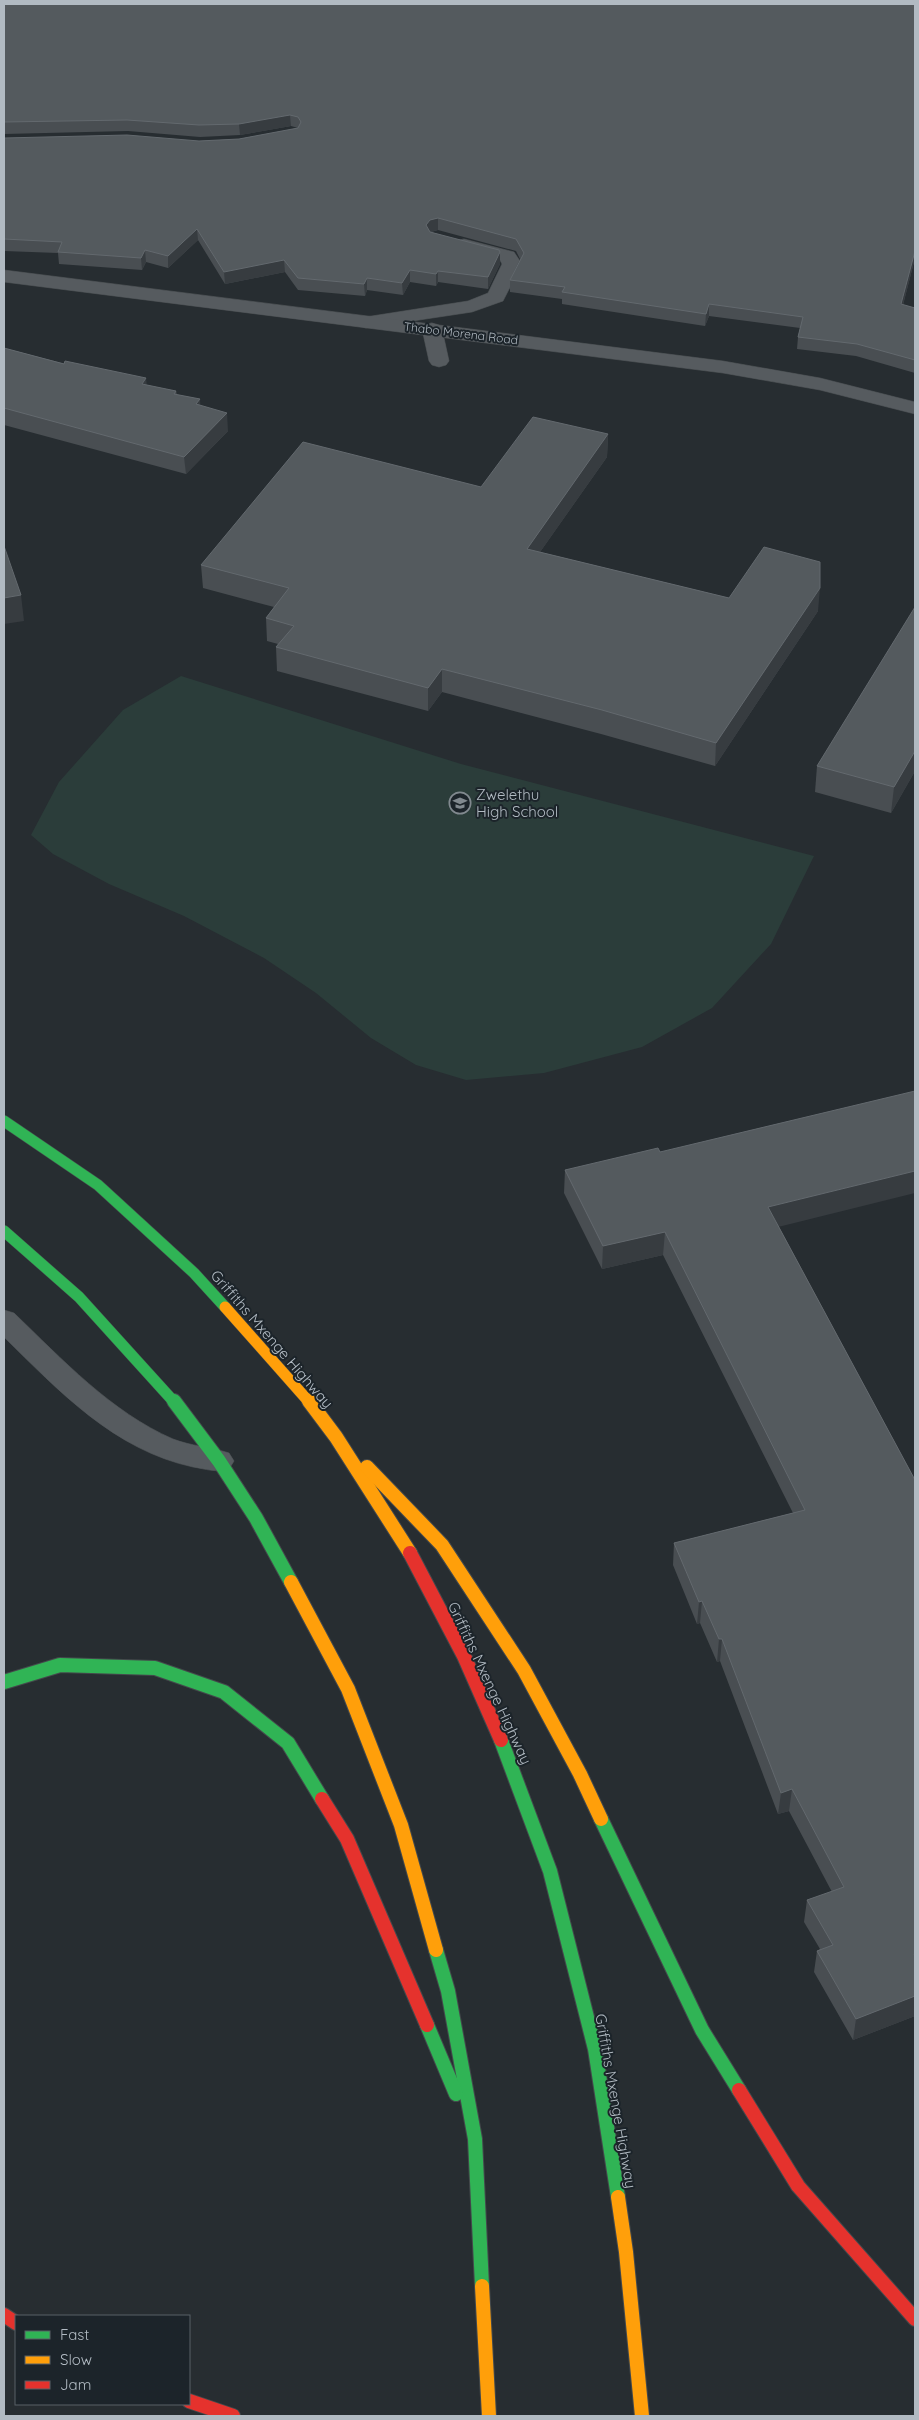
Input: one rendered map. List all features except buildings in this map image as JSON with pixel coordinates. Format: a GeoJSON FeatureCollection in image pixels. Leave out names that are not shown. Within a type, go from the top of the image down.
{"type":"FeatureCollection","features":[{"type":"Feature","properties":{"kind":"street"},"geometry":{"type":"LineString","coordinates":[[366,322],[472,306],[496,297],[512,264],[507,256],[447,241]]}},
{"type":"Feature","properties":{"kind":"street","name":"Thabo Morena Road"},"geometry":{"type":"LineString","coordinates":[[4,276],[685,362],[814,381],[866,393],[915,408]]}},
{"type":"Feature","properties":{"kind":"street"},"geometry":{"type":"LineString","coordinates":[[432,329],[439,362]]}},
{"type":"Feature","properties":{"kind":"street","name":"Griffiths Mxenge Highway"},"geometry":{"type":"LineString","coordinates":[[4,1121],[98,1185],[194,1273],[303,1393],[336,1437],[416,1562],[464,1656],[510,1760],[550,1871],[595,2049],[626,2252],[642,2416]]}},
{"type":"Feature","properties":{"kind":"street"},"geometry":{"type":"LineString","coordinates":[[4,1231],[79,1298],[169,1395],[219,1461],[256,1518],[348,1689],[401,1825],[448,1991],[476,2139],[489,2416]]}},
{"type":"Feature","properties":{"kind":"street"},"geometry":{"type":"LineString","coordinates":[[4,1320],[86,1398],[132,1429],[164,1447],[219,1461]]}},
{"type":"Feature","properties":{"kind":"street"},"geometry":{"type":"LineString","coordinates":[[336,1437],[395,1494],[442,1545],[481,1602],[524,1670],[580,1774],[702,2030],[798,2186],[915,2319]]}},
{"type":"Feature","properties":{"kind":"street"},"geometry":{"type":"LineString","coordinates":[[4,1682],[60,1665],[155,1668],[224,1692],[288,1743],[347,1840],[476,2139]]}},
{"type":"Feature","properties":{"kind":"street"},"geometry":{"type":"LineString","coordinates":[[4,2315],[15,2322]]}},
{"type":"Feature","properties":{"kind":"street"},"geometry":{"type":"LineString","coordinates":[[190,2400],[232,2416]]}},
{"type":"Feature","properties":{"kind":"green space"},"geometry":{"type":"Polygon","coordinates":[[[181,676],[461,764],[814,856],[771,944],[712,1008],[642,1047],[544,1073],[466,1080],[416,1065],[371,1038],[316,993],[264,958],[184,916],[109,884],[53,854],[31,835],[59,782],[123,710],[181,676]]]}},
{"type":"Feature","properties":{"kind":"traffic: fast"},"geometry":{"type":"LineString","coordinates":[[4,1121],[98,1185],[194,1273],[225,1307]]}},
{"type":"Feature","properties":{"kind":"traffic: fast"},"geometry":{"type":"LineString","coordinates":[[4,1231],[79,1297],[169,1395],[219,1461],[256,1518],[291,1582]]}},
{"type":"Feature","properties":{"kind":"traffic: fast"},"geometry":{"type":"LineString","coordinates":[[4,1682],[60,1665],[155,1668],[224,1692],[288,1743],[322,1799]]}},
{"type":"Feature","properties":{"kind":"traffic: fast"},"geometry":{"type":"LineString","coordinates":[[501,1740],[550,1871],[595,2049],[618,2197]]}},
{"type":"Feature","properties":{"kind":"traffic: fast"},"geometry":{"type":"LineString","coordinates":[[601,1819],[702,2030],[739,2090]]}},
{"type":"Feature","properties":{"kind":"traffic: fast"},"geometry":{"type":"LineString","coordinates":[[436,1950],[448,1991],[475,2139],[482,2286]]}},
{"type":"Feature","properties":{"kind":"traffic: fast"},"geometry":{"type":"LineString","coordinates":[[427,2025],[456,2094]]}},
{"type":"Feature","properties":{"kind":"traffic: slow"},"geometry":{"type":"LineString","coordinates":[[225,1307],[303,1393],[336,1437],[410,1553]]}},
{"type":"Feature","properties":{"kind":"traffic: slow"},"geometry":{"type":"LineString","coordinates":[[367,1467],[442,1545],[524,1670],[580,1774],[601,1819]]}},
{"type":"Feature","properties":{"kind":"traffic: slow"},"geometry":{"type":"LineString","coordinates":[[291,1582],[348,1689],[401,1825],[436,1950]]}},
{"type":"Feature","properties":{"kind":"traffic: slow"},"geometry":{"type":"LineString","coordinates":[[618,2197],[626,2252],[642,2416]]}},
{"type":"Feature","properties":{"kind":"traffic: slow"},"geometry":{"type":"LineString","coordinates":[[482,2286],[489,2416]]}},
{"type":"Feature","properties":{"kind":"traffic: jam"},"geometry":{"type":"LineString","coordinates":[[410,1553],[464,1656],[501,1740]]}},
{"type":"Feature","properties":{"kind":"traffic: jam"},"geometry":{"type":"LineString","coordinates":[[322,1799],[347,1839],[427,2025]]}},
{"type":"Feature","properties":{"kind":"traffic: jam"},"geometry":{"type":"LineString","coordinates":[[739,2090],[798,2186],[915,2319]]}},
{"type":"Feature","properties":{"kind":"traffic: jam"},"geometry":{"type":"LineString","coordinates":[[4,2315],[15,2322]]}},
{"type":"Feature","properties":{"kind":"traffic: jam"},"geometry":{"type":"LineString","coordinates":[[190,2401],[233,2416]]}},
{"type":"Feature","properties":{"kind":"place","name":"Zwelethu High School"},"geometry":{"type":"Point","coordinates":[460,803]}}]}
